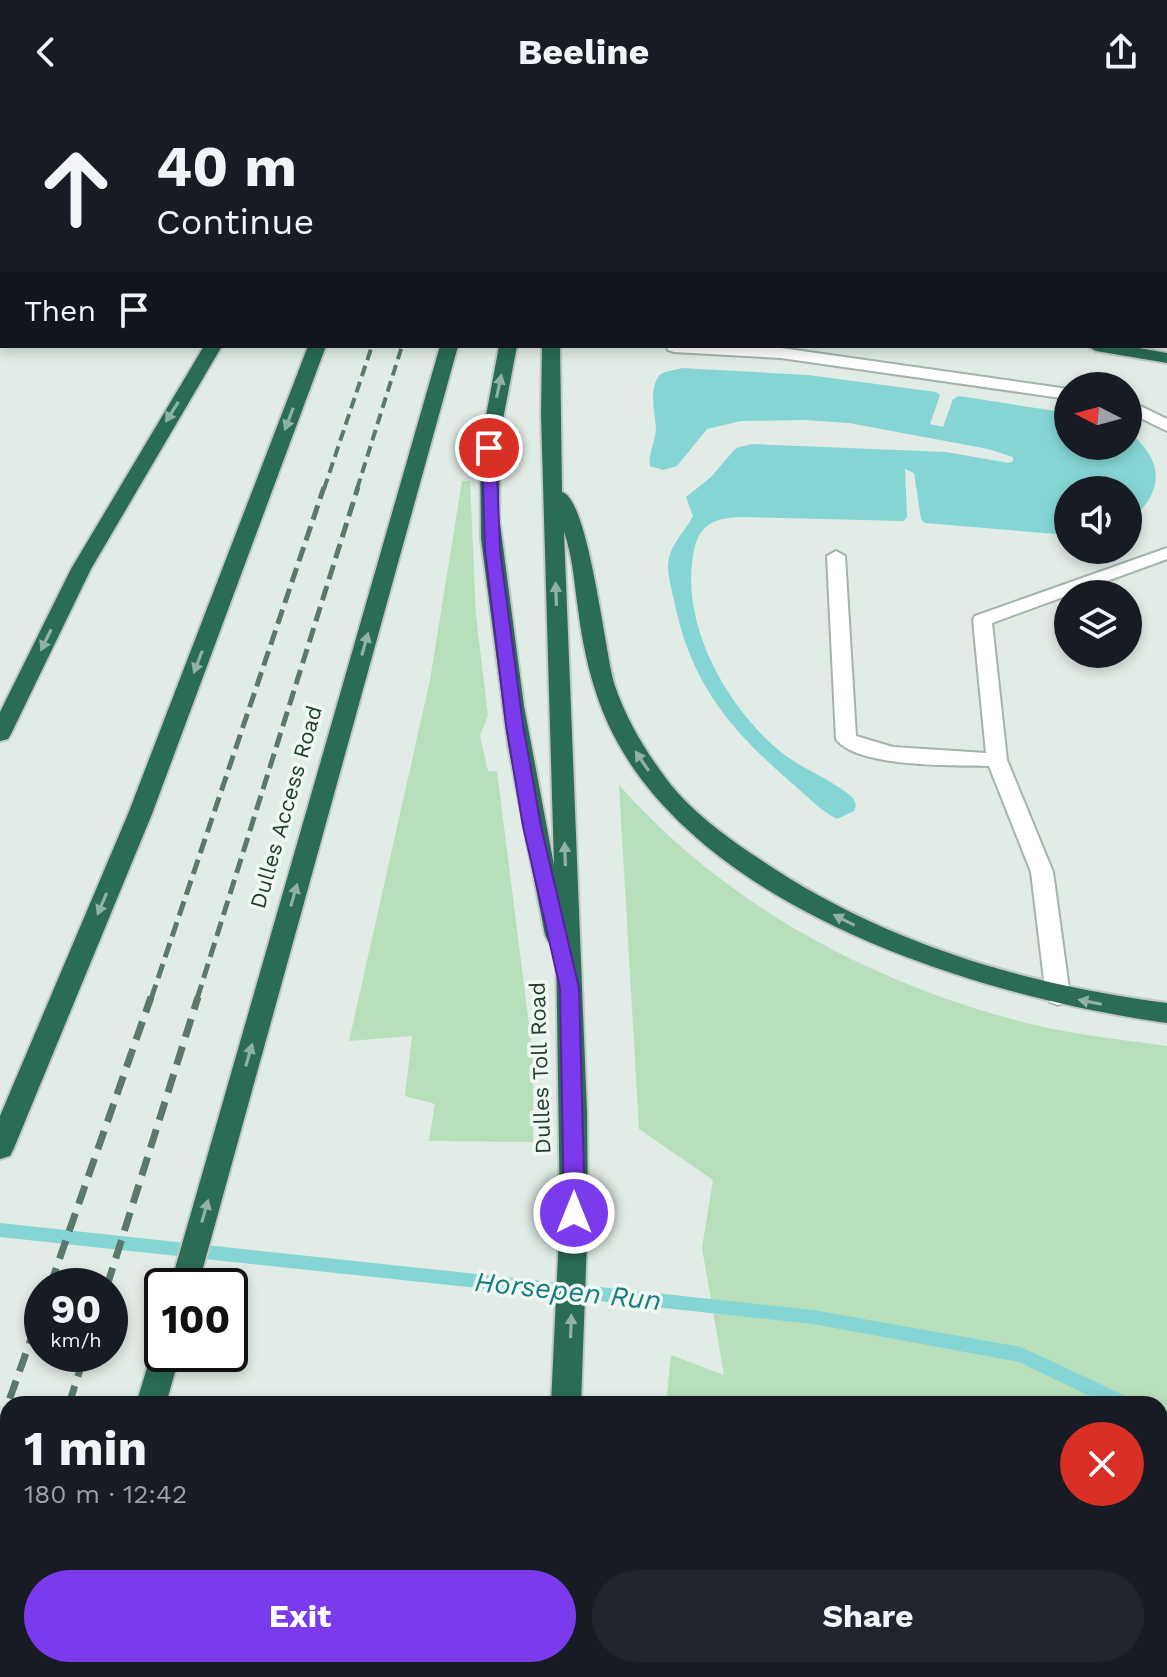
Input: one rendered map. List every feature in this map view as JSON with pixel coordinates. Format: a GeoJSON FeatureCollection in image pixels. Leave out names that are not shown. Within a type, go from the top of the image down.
{"type":"FeatureCollection","features":[{"type":"Feature","properties":{"kind":"highway"},"geometry":{"type":"LineString","coordinates":[[0,734],[87,557],[212,348]]}},
{"type":"Feature","properties":{"kind":"highway"},"geometry":{"type":"LineString","coordinates":[[0,1148],[140,814],[316,348]]}},
{"type":"Feature","properties":{"kind":"highway","name":"Dulles Access Road"},"geometry":{"type":"LineString","coordinates":[[189,1268],[448,348]]}},
{"type":"Feature","properties":{"kind":"highway"},"geometry":{"type":"LineString","coordinates":[[508,348],[489,448],[492,550],[529,812],[569,988]]}},
{"type":"Feature","properties":{"kind":"highway","name":"Dulles Toll Road"},"geometry":{"type":"LineString","coordinates":[[551,348],[552,471],[574,1113],[574,1213],[566,1396]]}},
{"type":"Feature","properties":{"kind":"highway"},"geometry":{"type":"LineString","coordinates":[[1108,348],[1167,358]]}},
{"type":"Feature","properties":{"kind":"highway"},"geometry":{"type":"LineString","coordinates":[[552,471],[585,570],[593,638],[609,701],[644,766],[674,802],[713,838],[756,869],[847,922],[956,969],[1058,996],[1167,1013]]}},
{"type":"Feature","properties":{"kind":"highway"},"geometry":{"type":"LineString","coordinates":[[153,1396],[160,1372]]}},
{"type":"Feature","properties":{"kind":"lane"},"geometry":{"type":"LineString","coordinates":[[689,348],[796,355],[1054,392]]}},
{"type":"Feature","properties":{"kind":"lane"},"geometry":{"type":"LineString","coordinates":[[1142,413],[1167,426]]}},
{"type":"Feature","properties":{"kind":"lane"},"geometry":{"type":"LineString","coordinates":[[1058,996],[1042,872],[997,760],[982,620],[1167,553]]}},
{"type":"Feature","properties":{"kind":"lane"},"geometry":{"type":"LineString","coordinates":[[836,556],[846,739],[851,745],[873,752],[997,760]]}},
{"type":"Feature","properties":{"kind":"green space"},"geometry":{"type":"Polygon","coordinates":[[[462,481],[470,481],[476,616],[488,715],[480,736],[488,771],[497,771],[533,1056],[533,1142],[429,1141],[435,1104],[405,1096],[412,1036],[349,1041],[430,680],[462,481]]]}},
{"type":"Feature","properties":{"kind":"green space"},"geometry":{"type":"Polygon","coordinates":[[[619,785],[661,829],[707,868],[756,904],[862,964],[918,988],[1035,1025],[1167,1046],[1167,1396],[667,1396],[671,1355],[724,1375],[702,1248],[713,1180],[639,1129],[619,785]]]}},
{"type":"Feature","properties":{"kind":"water"},"geometry":{"type":"Polygon","coordinates":[[[682,368],[808,375],[936,392],[940,395],[930,424],[943,427],[953,399],[959,396],[1054,411],[1054,460],[1142,460],[1142,445],[1154,465],[1154,488],[1142,508],[1142,476],[1054,476],[1054,534],[925,523],[921,519],[914,473],[905,469],[907,517],[904,521],[743,517],[721,520],[706,527],[694,551],[691,589],[695,615],[714,667],[728,692],[762,735],[781,752],[853,798],[856,805],[854,811],[837,819],[820,808],[751,745],[702,681],[681,630],[668,568],[673,546],[693,516],[686,497],[711,477],[736,448],[752,444],[946,452],[1009,463],[1013,457],[988,449],[849,423],[741,421],[707,429],[677,466],[663,470],[650,466],[650,456],[656,428],[653,402],[655,383],[666,372],[682,368]]]}},
{"type":"Feature","properties":{"kind":"waterway","name":"Horsepen Run"},"geometry":{"type":"LineString","coordinates":[[0,1230],[813,1317],[1021,1355],[1107,1396]]}},
{"type":"Feature","properties":{"kind":"railway"},"geometry":{"type":"LineString","coordinates":[[324,489],[371,348]]}},
{"type":"Feature","properties":{"kind":"railway"},"geometry":{"type":"LineString","coordinates":[[357,489],[401,348]]}},
{"type":"Feature","properties":{"kind":"railway"},"geometry":{"type":"LineString","coordinates":[[151,999],[324,487]]}},
{"type":"Feature","properties":{"kind":"railway"},"geometry":{"type":"LineString","coordinates":[[197,999],[358,487]]}},
{"type":"Feature","properties":{"kind":"railway"},"geometry":{"type":"LineString","coordinates":[[56,1268],[151,997]]}},
{"type":"Feature","properties":{"kind":"railway"},"geometry":{"type":"LineString","coordinates":[[113,1268],[198,997]]}},
{"type":"Feature","properties":{"kind":"railway"},"geometry":{"type":"LineString","coordinates":[[11,1396],[24,1359]]}},
{"type":"Feature","properties":{"kind":"railway"},"geometry":{"type":"LineString","coordinates":[[72,1396],[79,1372]]}},
{"type":"Feature","properties":{"kind":"route"},"geometry":{"type":"LineString","coordinates":[[489,448],[492,550],[515,725],[532,826],[569,988],[574,1213]]}}]}
